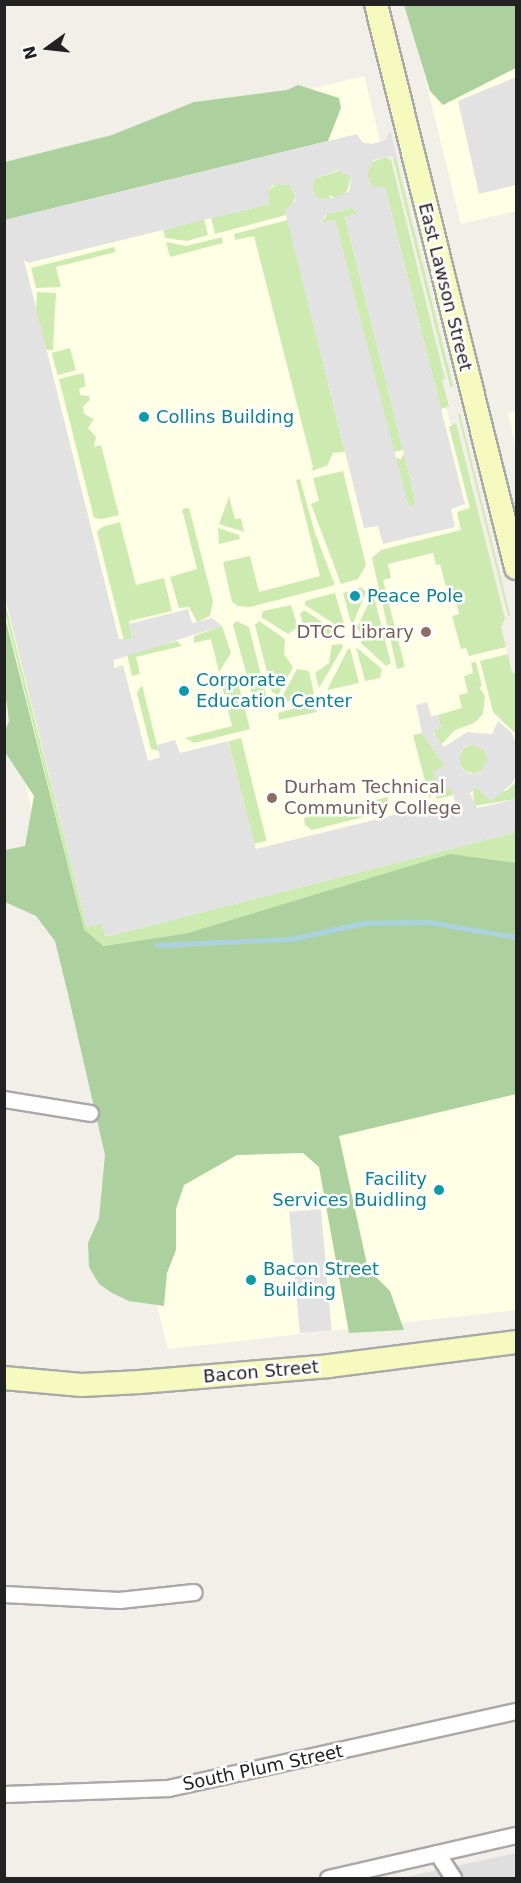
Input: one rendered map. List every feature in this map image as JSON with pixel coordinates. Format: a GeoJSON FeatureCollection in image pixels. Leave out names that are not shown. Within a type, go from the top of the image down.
{"type":"FeatureCollection","features":[{"type":"Feature","properties":{"kind":"street","name":"East Lawson Street"},"geometry":{"type":"LineString","coordinates":[[376,4],[516,568]]}},
{"type":"Feature","properties":{"kind":"street"},"geometry":{"type":"LineString","coordinates":[[4,1099],[90,1113]]}},
{"type":"Feature","properties":{"kind":"street","name":"Bacon Street"},"geometry":{"type":"LineString","coordinates":[[4,1378],[82,1385],[140,1382],[329,1366],[516,1342]]}},
{"type":"Feature","properties":{"kind":"street"},"geometry":{"type":"LineString","coordinates":[[4,1594],[109,1600],[194,1592]]}},
{"type":"Feature","properties":{"kind":"street","name":"South Plum Street"},"geometry":{"type":"LineString","coordinates":[[4,1794],[168,1788],[516,1711]]}},
{"type":"Feature","properties":{"kind":"street"},"geometry":{"type":"LineString","coordinates":[[328,1878],[516,1835]]}},
{"type":"Feature","properties":{"kind":"street"},"geometry":{"type":"LineString","coordinates":[[437,1853],[453,1878]]}},
{"type":"Feature","properties":{"kind":"shaded area"},"geometry":{"type":"Polygon","coordinates":[[[516,38],[516,211],[461,224],[421,62],[516,38]]]}},
{"type":"Feature","properties":{"kind":"shaded area","name":"Durham Technical Community College"},"geometry":{"type":"Polygon","coordinates":[[[364,76],[516,689],[516,1310],[168,1349],[5,703],[4,165],[364,76]]]}},
{"type":"Feature","properties":{"kind":"shaded area"},"geometry":{"type":"Polygon","coordinates":[[[516,77],[516,185],[479,194],[458,101],[516,77]]]}},
{"type":"Feature","properties":{"kind":"shaded area"},"geometry":{"type":"Polygon","coordinates":[[[390,130],[398,161],[391,156],[373,160],[367,175],[372,187],[385,187],[465,504],[451,509],[455,527],[383,544],[378,526],[364,528],[285,211],[296,200],[290,185],[273,185],[268,191],[269,204],[28,263],[24,260],[119,639],[132,639],[129,624],[188,609],[192,623],[212,618],[222,626],[114,660],[114,668],[123,665],[148,761],[160,757],[157,745],[175,740],[180,753],[228,741],[256,849],[447,802],[449,812],[454,813],[457,809],[451,788],[438,790],[433,771],[445,766],[422,733],[416,705],[427,702],[431,716],[438,715],[441,728],[433,731],[444,747],[467,732],[492,734],[498,721],[511,732],[516,742],[516,775],[512,784],[491,801],[477,788],[470,793],[477,808],[516,799],[516,823],[513,833],[105,937],[102,924],[87,927],[5,598],[5,220],[357,134],[362,142],[372,144],[386,140],[390,130]],[[338,170],[314,179],[312,190],[316,197],[326,200],[349,192],[351,177],[338,170]],[[352,208],[325,215],[321,223],[335,220],[409,508],[416,503],[345,217],[358,213],[352,208]],[[473,745],[464,747],[459,760],[462,769],[470,774],[480,772],[487,761],[485,751],[473,745]]]}},
{"type":"Feature","properties":{"kind":"shaded area"},"geometry":{"type":"Polygon","coordinates":[[[516,411],[516,449],[508,413],[516,411]]]}},
{"type":"Feature","properties":{"kind":"shaded area"},"geometry":{"type":"Polygon","coordinates":[[[321,1209],[332,1331],[300,1333],[289,1212],[321,1209]]]}},
{"type":"Feature","properties":{"kind":"shaded area"},"geometry":{"type":"Polygon","coordinates":[[[516,1853],[516,1878],[401,1878],[516,1853]]]}},
{"type":"Feature","properties":{"kind":"green space"},"geometry":{"type":"Polygon","coordinates":[[[404,5],[516,5],[516,68],[443,105],[430,91],[404,5]]]}},
{"type":"Feature","properties":{"kind":"green space"},"geometry":{"type":"Polygon","coordinates":[[[298,85],[339,98],[341,108],[328,141],[5,220],[5,162],[112,135],[194,102],[287,90],[298,85]]]}},
{"type":"Feature","properties":{"kind":"green space"},"geometry":{"type":"Polygon","coordinates":[[[385,157],[391,160],[445,379],[442,380],[449,406],[441,409],[385,187],[372,187],[367,175],[369,163],[385,157]]]}},
{"type":"Feature","properties":{"kind":"green space"},"geometry":{"type":"Polygon","coordinates":[[[396,157],[453,386],[450,387],[393,158],[396,157]]]}},
{"type":"Feature","properties":{"kind":"green space"},"geometry":{"type":"Polygon","coordinates":[[[341,170],[351,177],[346,194],[335,198],[329,195],[330,199],[323,200],[316,197],[312,190],[314,179],[341,170]]]}},
{"type":"Feature","properties":{"kind":"green space"},"geometry":{"type":"Polygon","coordinates":[[[277,183],[290,185],[296,197],[286,215],[215,234],[211,218],[269,204],[268,191],[277,183]]]}},
{"type":"Feature","properties":{"kind":"green space"},"geometry":{"type":"Polygon","coordinates":[[[352,208],[358,213],[345,217],[403,450],[393,452],[335,220],[321,223],[327,214],[352,208]]]}},
{"type":"Feature","properties":{"kind":"green space"},"geometry":{"type":"Polygon","coordinates":[[[204,219],[208,235],[187,241],[165,238],[163,230],[204,219]]]}},
{"type":"Feature","properties":{"kind":"green space"},"geometry":{"type":"Polygon","coordinates":[[[288,220],[345,452],[333,453],[327,466],[311,471],[313,467],[254,236],[235,240],[234,234],[288,220]]]}},
{"type":"Feature","properties":{"kind":"green space"},"geometry":{"type":"Polygon","coordinates":[[[222,237],[223,243],[170,257],[166,242],[186,246],[222,237]]]}},
{"type":"Feature","properties":{"kind":"green space"},"geometry":{"type":"Polygon","coordinates":[[[114,247],[116,252],[56,267],[61,287],[36,288],[31,268],[114,247]]]}},
{"type":"Feature","properties":{"kind":"green space"},"geometry":{"type":"Polygon","coordinates":[[[37,292],[56,293],[53,350],[34,349],[37,292]]]}},
{"type":"Feature","properties":{"kind":"green space"},"geometry":{"type":"Polygon","coordinates":[[[70,348],[76,370],[58,375],[52,353],[70,348]]]}},
{"type":"Feature","properties":{"kind":"green space"},"geometry":{"type":"Polygon","coordinates":[[[83,373],[86,386],[79,389],[80,395],[89,396],[90,400],[83,406],[84,414],[94,419],[88,428],[96,437],[94,447],[101,445],[119,515],[102,519],[94,518],[59,379],[83,373]]]}},
{"type":"Feature","properties":{"kind":"green space"},"geometry":{"type":"Polygon","coordinates":[[[458,414],[460,414],[510,616],[508,616],[458,414]]]}},
{"type":"Feature","properties":{"kind":"green space"},"geometry":{"type":"Polygon","coordinates":[[[456,423],[505,619],[501,627],[506,647],[469,656],[466,648],[461,649],[452,616],[459,614],[455,597],[449,598],[440,564],[436,565],[433,553],[388,564],[391,578],[383,580],[405,667],[397,669],[372,558],[381,550],[461,530],[457,512],[470,508],[449,427],[456,423]]]}},
{"type":"Feature","properties":{"kind":"green space"},"geometry":{"type":"Polygon","coordinates":[[[404,454],[416,503],[409,508],[394,457],[401,459],[404,454]]]}},
{"type":"Feature","properties":{"kind":"green space"},"geometry":{"type":"Polygon","coordinates":[[[343,471],[366,565],[358,579],[341,584],[311,504],[319,501],[313,478],[343,471]]]}},
{"type":"Feature","properties":{"kind":"green space"},"geometry":{"type":"Polygon","coordinates":[[[300,479],[315,533],[335,585],[250,607],[238,606],[232,602],[223,562],[250,556],[259,592],[320,576],[296,480],[300,479]]]}},
{"type":"Feature","properties":{"kind":"green space"},"geometry":{"type":"Polygon","coordinates":[[[229,497],[235,519],[241,518],[244,532],[219,524],[229,497]]]}},
{"type":"Feature","properties":{"kind":"green space"},"geometry":{"type":"Polygon","coordinates":[[[189,508],[213,601],[210,616],[197,622],[189,607],[179,608],[170,577],[197,569],[182,509],[189,508]]]}},
{"type":"Feature","properties":{"kind":"green space"},"geometry":{"type":"Polygon","coordinates":[[[120,522],[136,585],[164,578],[172,611],[129,621],[132,639],[124,641],[97,532],[102,527],[120,522]]]}},
{"type":"Feature","properties":{"kind":"green space"},"geometry":{"type":"Polygon","coordinates":[[[218,528],[239,535],[240,539],[219,544],[218,528]]]}},
{"type":"Feature","properties":{"kind":"green space"},"geometry":{"type":"Polygon","coordinates":[[[361,587],[366,592],[352,626],[343,593],[361,587]]]}},
{"type":"Feature","properties":{"kind":"green space"},"geometry":{"type":"Polygon","coordinates":[[[335,593],[345,627],[342,629],[305,605],[305,601],[335,593]]]}},
{"type":"Feature","properties":{"kind":"green space"},"geometry":{"type":"Polygon","coordinates":[[[373,593],[391,663],[386,666],[361,643],[362,635],[357,628],[373,593]]]}},
{"type":"Feature","properties":{"kind":"green space"},"geometry":{"type":"Polygon","coordinates":[[[4,598],[87,927],[102,923],[105,937],[513,833],[516,823],[516,863],[188,933],[102,946],[84,929],[5,613],[4,598]]]}},
{"type":"Feature","properties":{"kind":"green space"},"geometry":{"type":"Polygon","coordinates":[[[291,605],[298,627],[288,634],[261,617],[263,611],[291,605]]]}},
{"type":"Feature","properties":{"kind":"green space"},"geometry":{"type":"Polygon","coordinates":[[[304,610],[339,633],[339,637],[331,640],[315,624],[305,623],[304,627],[300,614],[304,610]]]}},
{"type":"Feature","properties":{"kind":"green space"},"geometry":{"type":"Polygon","coordinates":[[[4,613],[84,929],[103,946],[188,933],[450,854],[516,863],[516,1094],[339,1136],[368,1269],[390,1291],[404,1330],[349,1333],[319,1167],[303,1153],[237,1155],[184,1185],[176,1209],[176,1250],[167,1273],[164,1306],[129,1301],[112,1293],[99,1284],[89,1267],[88,1243],[99,1218],[105,1155],[68,994],[55,941],[36,916],[5,902],[5,850],[25,846],[34,796],[5,752],[5,731],[9,721],[4,685],[4,613]]]}},
{"type":"Feature","properties":{"kind":"green space"},"geometry":{"type":"Polygon","coordinates":[[[236,621],[249,627],[266,695],[256,709],[233,625],[236,621]]]}},
{"type":"Feature","properties":{"kind":"green space"},"geometry":{"type":"Polygon","coordinates":[[[259,621],[285,639],[284,654],[293,667],[278,695],[272,692],[255,625],[259,621]]]}},
{"type":"Feature","properties":{"kind":"green space"},"geometry":{"type":"Polygon","coordinates":[[[222,626],[231,653],[219,672],[211,639],[194,643],[194,636],[222,626]]]}},
{"type":"Feature","properties":{"kind":"green space"},"geometry":{"type":"Polygon","coordinates":[[[177,641],[182,646],[136,657],[140,674],[132,676],[127,654],[177,641]]]}},
{"type":"Feature","properties":{"kind":"green space"},"geometry":{"type":"Polygon","coordinates":[[[342,644],[343,647],[319,688],[315,673],[329,663],[332,645],[342,644]]]}},
{"type":"Feature","properties":{"kind":"green space"},"geometry":{"type":"Polygon","coordinates":[[[356,647],[382,669],[380,678],[365,681],[356,647]]]}},
{"type":"Feature","properties":{"kind":"green space"},"geometry":{"type":"Polygon","coordinates":[[[350,648],[359,683],[327,690],[348,649],[350,648]]]}},
{"type":"Feature","properties":{"kind":"green space"},"geometry":{"type":"Polygon","coordinates":[[[508,654],[512,672],[516,674],[516,734],[493,712],[480,661],[508,654]]]}},
{"type":"Feature","properties":{"kind":"green space"},"geometry":{"type":"Polygon","coordinates":[[[476,662],[482,686],[479,687],[485,696],[483,714],[474,723],[455,730],[441,745],[433,730],[441,728],[438,715],[462,708],[459,695],[468,693],[464,676],[473,673],[471,663],[476,662]]]}},
{"type":"Feature","properties":{"kind":"green space"},"geometry":{"type":"Polygon","coordinates":[[[297,669],[309,671],[314,694],[286,702],[282,697],[297,669]]]}},
{"type":"Feature","properties":{"kind":"green space"},"geometry":{"type":"Polygon","coordinates":[[[237,679],[250,729],[194,743],[185,738],[232,726],[221,682],[237,679]]]}},
{"type":"Feature","properties":{"kind":"green space"},"geometry":{"type":"Polygon","coordinates":[[[142,685],[159,751],[151,749],[137,693],[142,685]]]}},
{"type":"Feature","properties":{"kind":"green space"},"geometry":{"type":"Polygon","coordinates":[[[315,703],[317,712],[279,720],[278,713],[315,703]]]}},
{"type":"Feature","properties":{"kind":"green space"},"geometry":{"type":"Polygon","coordinates":[[[422,733],[445,766],[438,789],[451,787],[453,795],[437,799],[435,794],[431,795],[430,800],[413,735],[422,733]]]}},
{"type":"Feature","properties":{"kind":"green space"},"geometry":{"type":"Polygon","coordinates":[[[241,738],[267,841],[254,844],[228,741],[241,738]]]}},
{"type":"Feature","properties":{"kind":"green space"},"geometry":{"type":"Polygon","coordinates":[[[473,745],[483,749],[487,759],[483,769],[473,773],[463,769],[459,759],[463,749],[473,745]]]}},
{"type":"Feature","properties":{"kind":"green space"},"geometry":{"type":"Polygon","coordinates":[[[516,782],[516,799],[474,806],[473,788],[506,791],[516,782]]]}},
{"type":"Feature","properties":{"kind":"green space"},"geometry":{"type":"Polygon","coordinates":[[[388,797],[387,811],[312,830],[305,825],[304,818],[388,797]]]}},
{"type":"Feature","properties":{"kind":"waterway"},"geometry":{"type":"LineString","coordinates":[[157,945],[291,939],[364,923],[428,922],[516,937]]}},
{"type":"Feature","properties":{"kind":"place","name":"Collins Building"},"geometry":{"type":"Point","coordinates":[144,417]}},
{"type":"Feature","properties":{"kind":"place","name":"Peace Pole"},"geometry":{"type":"Point","coordinates":[355,596]}},
{"type":"Feature","properties":{"kind":"place","name":"DTCC Library"},"geometry":{"type":"Point","coordinates":[426,632]}},
{"type":"Feature","properties":{"kind":"place","name":"Corporate Education Center"},"geometry":{"type":"Point","coordinates":[184,691]}},
{"type":"Feature","properties":{"kind":"place","name":"Durham Technical Community College"},"geometry":{"type":"Point","coordinates":[272,798]}},
{"type":"Feature","properties":{"kind":"place","name":"Facility Services Buidling"},"geometry":{"type":"Point","coordinates":[439,1190]}},
{"type":"Feature","properties":{"kind":"place","name":"Bacon Street Building"},"geometry":{"type":"Point","coordinates":[251,1280]}}]}
